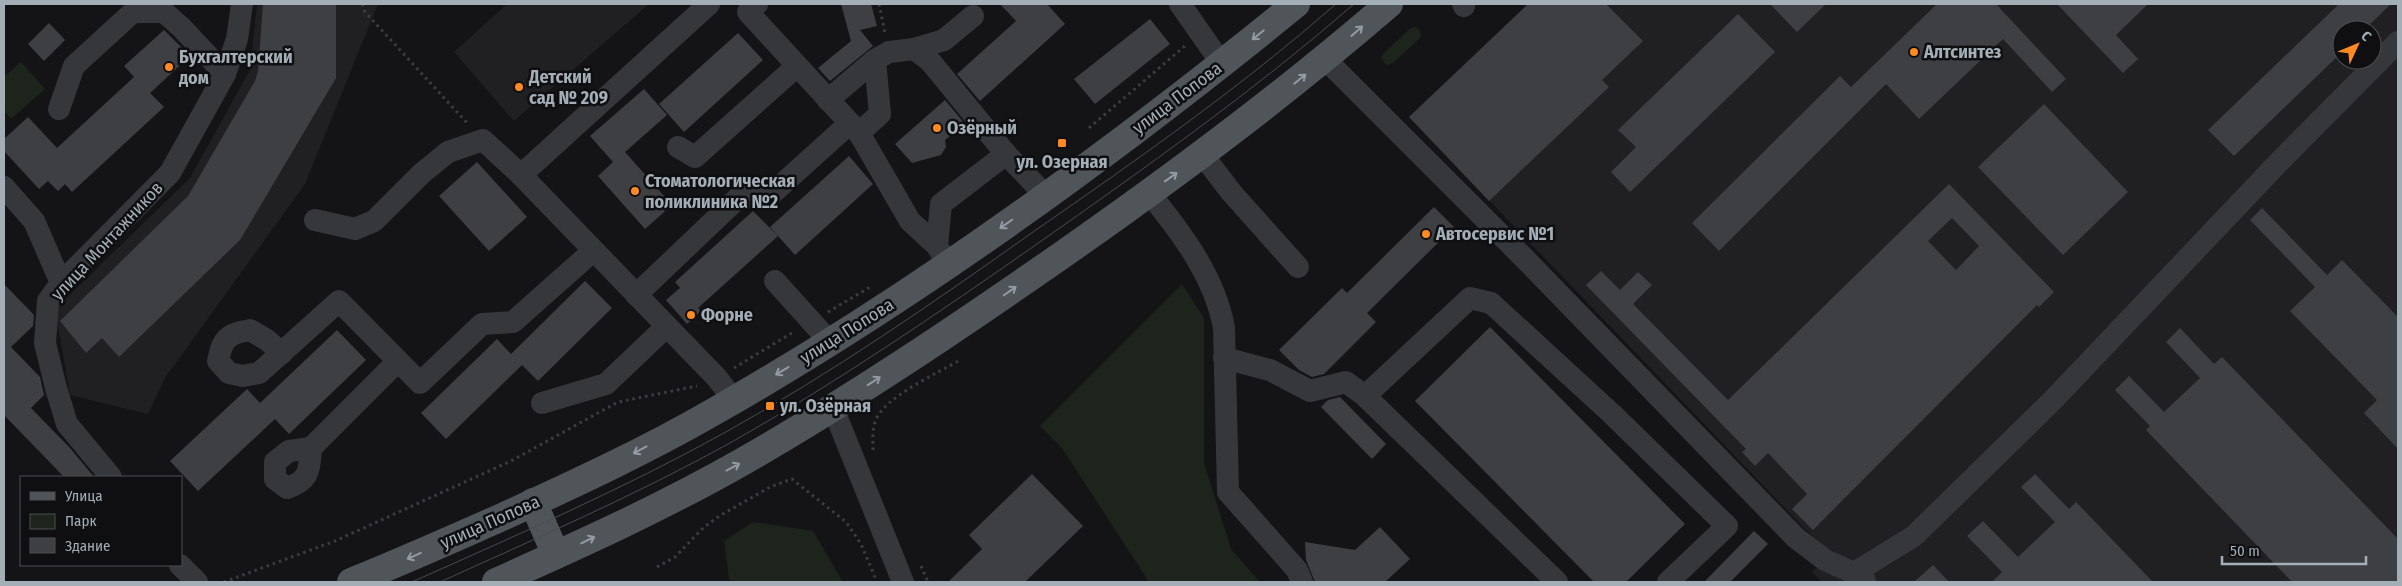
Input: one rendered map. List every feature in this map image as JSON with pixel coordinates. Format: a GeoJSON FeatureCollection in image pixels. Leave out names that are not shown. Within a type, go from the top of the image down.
{"type":"FeatureCollection","features":[{"type":"Feature","properties":{"kind":"main road","name":"улица Попова"},"geometry":{"type":"LineString","coordinates":[[351,582],[533,502],[617,462],[734,400],[830,342],[942,256],[1046,196],[1222,64],[1296,4]]}},
{"type":"Feature","properties":{"kind":"main road"},"geometry":{"type":"LineString","coordinates":[[496,582],[641,515],[740,463],[833,408],[955,329],[1149,193],[1258,113],[1389,4]]}},
{"type":"Feature","properties":{"kind":"main road"},"geometry":{"type":"LineString","coordinates":[[533,502],[556,555]]}},
{"type":"Feature","properties":{"kind":"street","name":"улица Монтажников"},"geometry":{"type":"LineString","coordinates":[[110,476],[67,424],[45,343],[48,301],[61,283],[170,173],[225,74],[237,40],[242,4]]}},
{"type":"Feature","properties":{"kind":"street"},"geometry":{"type":"LineString","coordinates":[[521,174],[709,4]]}},
{"type":"Feature","properties":{"kind":"street"},"geometry":{"type":"LineString","coordinates":[[1180,4],[1222,64]]}},
{"type":"Feature","properties":{"kind":"street"},"geometry":{"type":"LineString","coordinates":[[748,6],[797,66],[854,128],[910,221],[942,256]]}},
{"type":"Feature","properties":{"kind":"street"},"geometry":{"type":"LineString","coordinates":[[59,109],[74,66],[133,12],[164,12],[182,28],[225,74]]}},
{"type":"Feature","properties":{"kind":"street"},"geometry":{"type":"LineString","coordinates":[[828,100],[882,56],[944,40],[973,16]]}},
{"type":"Feature","properties":{"kind":"street"},"geometry":{"type":"LineString","coordinates":[[1325,59],[1524,258],[1796,538],[1825,560],[1860,577],[1914,536],[2053,400],[2279,162],[2398,42]]}},
{"type":"Feature","properties":{"kind":"street"},"geometry":{"type":"LineString","coordinates":[[914,48],[930,61],[1006,154],[1046,196]]}},
{"type":"Feature","properties":{"kind":"street"},"geometry":{"type":"LineString","coordinates":[[636,294],[739,197],[767,198],[854,128],[880,114],[882,56]]}},
{"type":"Feature","properties":{"kind":"street"},"geometry":{"type":"LineString","coordinates":[[678,147],[695,157],[797,66]]}},
{"type":"Feature","properties":{"kind":"street"},"geometry":{"type":"LineString","coordinates":[[315,220],[355,229],[374,220],[421,174],[448,152],[483,140],[521,174],[717,378],[734,400]]}},
{"type":"Feature","properties":{"kind":"street"},"geometry":{"type":"LineString","coordinates":[[942,256],[941,204],[1006,154]]}},
{"type":"Feature","properties":{"kind":"street"},"geometry":{"type":"LineString","coordinates":[[1202,154],[1231,192],[1298,267]]}},
{"type":"Feature","properties":{"kind":"street"},"geometry":{"type":"LineString","coordinates":[[4,187],[34,221],[61,283]]}},
{"type":"Feature","properties":{"kind":"street"},"geometry":{"type":"LineString","coordinates":[[1149,193],[1183,235],[1220,307],[1224,328],[1228,492],[1297,570],[1302,582]]}},
{"type":"Feature","properties":{"kind":"street"},"geometry":{"type":"LineString","coordinates":[[282,353],[339,301],[420,383],[482,324],[513,322],[593,251]]}},
{"type":"Feature","properties":{"kind":"street"},"geometry":{"type":"LineString","coordinates":[[775,281],[830,342]]}},
{"type":"Feature","properties":{"kind":"street"},"geometry":{"type":"LineString","coordinates":[[1365,396],[1470,298],[1491,303],[1619,421],[1727,526],[1668,582]]}},
{"type":"Feature","properties":{"kind":"street"},"geometry":{"type":"LineString","coordinates":[[542,403],[606,384],[666,326]]}},
{"type":"Feature","properties":{"kind":"street"},"geometry":{"type":"LineString","coordinates":[[1224,358],[1270,370],[1310,391],[1346,382],[1365,396],[1557,582]]}},
{"type":"Feature","properties":{"kind":"street"},"geometry":{"type":"LineString","coordinates":[[311,448],[398,360]]}},
{"type":"Feature","properties":{"kind":"street"},"geometry":{"type":"LineString","coordinates":[[833,408],[903,582]]}},
{"type":"Feature","properties":{"kind":"street"},"geometry":{"type":"LineString","coordinates":[[181,566],[197,582]]}},
{"type":"Feature","properties":{"kind":"path"},"geometry":{"type":"LineString","coordinates":[[362,4],[365,12],[483,140]]}},
{"type":"Feature","properties":{"kind":"path"},"geometry":{"type":"LineString","coordinates":[[879,4],[882,56]]}},
{"type":"Feature","properties":{"kind":"path"},"geometry":{"type":"LineString","coordinates":[[1089,128],[1200,33]]}},
{"type":"Feature","properties":{"kind":"path"},"geometry":{"type":"LineString","coordinates":[[224,582],[335,541],[493,470],[618,402],[696,387],[717,378],[877,282]]}},
{"type":"Feature","properties":{"kind":"path"},"geometry":{"type":"LineString","coordinates":[[872,437],[875,421],[886,406],[906,391],[960,360]]}},
{"type":"Feature","properties":{"kind":"path"},"geometry":{"type":"LineString","coordinates":[[657,567],[675,557],[704,527],[721,515],[770,487],[792,479],[846,522],[861,544],[877,582]]}},
{"type":"Feature","properties":{"kind":"shaded area"},"geometry":{"type":"Polygon","coordinates":[[[257,4],[378,4],[305,184],[165,378],[148,414],[70,395],[55,309],[190,178],[250,70],[257,4]]]}},
{"type":"Feature","properties":{"kind":"shaded area","name":"Детский сад № 209"},"geometry":{"type":"Polygon","coordinates":[[[507,4],[649,4],[514,121],[454,52],[507,4]]]}},
{"type":"Feature","properties":{"kind":"shaded area"},"geometry":{"type":"Polygon","coordinates":[[[1528,4],[2398,4],[2398,582],[1822,582],[1812,572],[1830,555],[1409,117],[1528,4]]]}},
{"type":"Feature","properties":{"kind":"green space"},"geometry":{"type":"Polygon","coordinates":[[[1411,28],[1419,29],[1421,37],[1393,63],[1386,65],[1381,57],[1384,53],[1411,28]]]}},
{"type":"Feature","properties":{"kind":"green space"},"geometry":{"type":"Polygon","coordinates":[[[21,62],[45,89],[11,119],[4,110],[4,77],[21,62]]]}},
{"type":"Feature","properties":{"kind":"green space"},"geometry":{"type":"Polygon","coordinates":[[[1182,284],[1204,318],[1204,463],[1231,549],[1260,582],[1149,582],[1062,448],[1040,426],[1182,284]]]}},
{"type":"Feature","properties":{"kind":"green space"},"geometry":{"type":"Polygon","coordinates":[[[753,522],[813,531],[843,582],[731,582],[724,541],[753,522]]]}},
{"type":"Feature","properties":{"kind":"building"},"geometry":{"type":"Polygon","coordinates":[[[263,4],[336,4],[336,78],[240,240],[119,357],[102,338],[86,353],[60,321],[188,196],[255,81],[258,71],[263,4]]]}},
{"type":"Feature","properties":{"kind":"building"},"geometry":{"type":"Polygon","coordinates":[[[841,4],[871,4],[877,26],[860,30],[873,46],[830,81],[818,68],[851,41],[841,4]]]}},
{"type":"Feature","properties":{"kind":"building"},"geometry":{"type":"Polygon","coordinates":[[[1000,4],[1047,4],[1065,24],[980,101],[957,74],[1016,21],[1000,4]]]}},
{"type":"Feature","properties":{"kind":"building"},"geometry":{"type":"Polygon","coordinates":[[[1528,4],[1606,4],[1643,41],[1602,80],[1609,87],[1489,201],[1409,117],[1528,4]]]}},
{"type":"Feature","properties":{"kind":"building"},"geometry":{"type":"Polygon","coordinates":[[[1770,4],[1826,4],[1797,32],[1770,4]]]}},
{"type":"Feature","properties":{"kind":"building"},"geometry":{"type":"Polygon","coordinates":[[[1937,4],[1996,4],[2066,79],[2052,92],[2003,39],[1919,119],[1886,84],[1719,251],[1692,223],[1840,76],[1851,87],[1937,4]]]}},
{"type":"Feature","properties":{"kind":"building"},"geometry":{"type":"Polygon","coordinates":[[[2057,4],[2148,4],[2116,35],[2138,59],[2123,73],[2057,4]]]}},
{"type":"Feature","properties":{"kind":"building"},"geometry":{"type":"Polygon","coordinates":[[[2339,4],[2391,4],[2374,20],[2332,20],[2332,62],[2234,156],[2208,130],[2339,4]]]}},
{"type":"Feature","properties":{"kind":"building"},"geometry":{"type":"Polygon","coordinates":[[[1738,14],[1775,52],[1630,192],[1611,172],[1636,147],[1618,130],[1738,14]]]}},
{"type":"Feature","properties":{"kind":"building"},"geometry":{"type":"Polygon","coordinates":[[[1150,19],[1170,44],[1095,104],[1074,79],[1150,19]]]}},
{"type":"Feature","properties":{"kind":"building"},"geometry":{"type":"Polygon","coordinates":[[[49,23],[65,40],[44,61],[28,44],[49,23]]]}},
{"type":"Feature","properties":{"kind":"building"},"geometry":{"type":"Polygon","coordinates":[[[164,30],[190,56],[150,93],[164,107],[72,192],[65,184],[58,191],[48,181],[39,189],[4,151],[4,139],[28,117],[57,148],[134,77],[124,66],[164,30]]]}},
{"type":"Feature","properties":{"kind":"building"},"geometry":{"type":"Polygon","coordinates":[[[738,33],[763,60],[684,132],[659,104],[738,33]]]}},
{"type":"Feature","properties":{"kind":"building"},"geometry":{"type":"Polygon","coordinates":[[[644,89],[667,115],[625,152],[672,205],[645,229],[598,176],[613,162],[590,136],[644,89]]]}},
{"type":"Feature","properties":{"kind":"building","name":"Озёрный"},"geometry":{"type":"Polygon","coordinates":[[[945,100],[965,124],[945,140],[946,147],[941,155],[912,163],[895,144],[945,100]]]}},
{"type":"Feature","properties":{"kind":"building"},"geometry":{"type":"Polygon","coordinates":[[[2044,104],[2128,192],[2063,255],[1978,167],[2044,104]]]}},
{"type":"Feature","properties":{"kind":"building"},"geometry":{"type":"Polygon","coordinates":[[[849,156],[873,184],[795,255],[770,227],[849,156]]]}},
{"type":"Feature","properties":{"kind":"building"},"geometry":{"type":"Polygon","coordinates":[[[477,162],[527,217],[489,251],[439,196],[477,162]]]}},
{"type":"Feature","properties":{"kind":"building"},"geometry":{"type":"Polygon","coordinates":[[[1949,184],[2054,292],[2039,307],[2037,305],[1813,530],[1792,509],[1807,494],[1768,453],[1755,466],[1742,452],[1746,449],[1586,285],[1601,271],[1620,290],[1638,272],[1652,285],[1633,304],[1728,400],[1949,184]],[[1952,218],[1928,241],[1956,270],[1979,246],[1952,218]]]}},
{"type":"Feature","properties":{"kind":"building"},"geometry":{"type":"Polygon","coordinates":[[[1434,207],[1454,227],[1367,313],[1376,322],[1324,374],[1312,377],[1299,370],[1279,350],[1342,288],[1347,293],[1434,207]]]}},
{"type":"Feature","properties":{"kind":"building"},"geometry":{"type":"Polygon","coordinates":[[[2262,208],[2327,275],[2342,260],[2398,317],[2398,449],[2364,413],[2377,400],[2290,311],[2315,287],[2250,220],[2262,208]]]}},
{"type":"Feature","properties":{"kind":"building"},"geometry":{"type":"Polygon","coordinates":[[[753,211],[778,236],[698,308],[701,311],[687,324],[666,300],[680,288],[675,282],[753,211]]]}},
{"type":"Feature","properties":{"kind":"building"},"geometry":{"type":"Polygon","coordinates":[[[585,281],[612,308],[538,381],[522,365],[446,439],[421,413],[497,339],[511,354],[585,281]]]}},
{"type":"Feature","properties":{"kind":"building"},"geometry":{"type":"Polygon","coordinates":[[[4,284],[34,315],[33,326],[11,347],[40,377],[44,395],[31,408],[70,448],[93,476],[63,476],[4,415],[4,284]]]}},
{"type":"Feature","properties":{"kind":"building"},"geometry":{"type":"Polygon","coordinates":[[[1490,327],[1685,524],[1626,582],[1594,582],[1415,401],[1490,327]]]}},
{"type":"Feature","properties":{"kind":"building"},"geometry":{"type":"Polygon","coordinates":[[[2180,328],[2214,364],[2222,357],[2398,539],[2398,582],[2292,582],[2146,430],[2150,426],[2115,390],[2129,376],[2164,412],[2200,378],[2166,342],[2180,328]]]}},
{"type":"Feature","properties":{"kind":"building"},"geometry":{"type":"Polygon","coordinates":[[[337,330],[366,360],[289,434],[275,419],[198,491],[170,461],[247,389],[260,403],[337,330]]]}},
{"type":"Feature","properties":{"kind":"building"},"geometry":{"type":"Polygon","coordinates":[[[1340,397],[1386,444],[1372,459],[1321,407],[1328,400],[1340,397]]]}},
{"type":"Feature","properties":{"kind":"building"},"geometry":{"type":"Polygon","coordinates":[[[1032,474],[1083,526],[1025,582],[948,582],[982,549],[969,535],[1032,474]]]}},
{"type":"Feature","properties":{"kind":"building"},"geometry":{"type":"Polygon","coordinates":[[[2035,474],[2069,509],[2076,502],[2153,582],[1992,582],[2002,572],[1967,536],[1983,521],[2018,557],[2055,522],[2021,487],[2035,474]]]}},
{"type":"Feature","properties":{"kind":"building"},"geometry":{"type":"Polygon","coordinates":[[[1380,527],[1410,559],[1385,582],[1315,582],[1306,560],[1305,542],[1355,550],[1380,527]]]}},
{"type":"Feature","properties":{"kind":"building"},"geometry":{"type":"Polygon","coordinates":[[[1754,531],[1768,544],[1730,582],[1704,582],[1754,531]]]}},
{"type":"Feature","properties":{"kind":"building"},"geometry":{"type":"Polygon","coordinates":[[[1933,565],[1949,582],[1914,582],[1933,565]]]}},
{"type":"Feature","properties":{"kind":"tram line"},"geometry":{"type":"LineString","coordinates":[[412,582],[570,511],[686,454],[843,362],[920,311],[1150,150],[1263,65],[1336,4]]}},
{"type":"Feature","properties":{"kind":"tram line"},"geometry":{"type":"LineString","coordinates":[[440,582],[586,516],[695,462],[770,420],[847,372],[962,296],[1158,158],[1277,68],[1354,4]]}},
{"type":"Feature","properties":{"kind":"place","name":"Алтсинтез"},"geometry":{"type":"Point","coordinates":[1914,52]}},
{"type":"Feature","properties":{"kind":"place","name":"Бухгалтерский дом"},"geometry":{"type":"Point","coordinates":[169,67]}},
{"type":"Feature","properties":{"kind":"place","name":"Детский сад № 209"},"geometry":{"type":"Point","coordinates":[519,87]}},
{"type":"Feature","properties":{"kind":"place","name":"Озёрный"},"geometry":{"type":"Point","coordinates":[937,128]}},
{"type":"Feature","properties":{"kind":"place","name":"ул. Озерная"},"geometry":{"type":"Point","coordinates":[1062,143]}},
{"type":"Feature","properties":{"kind":"place","name":"Стоматологическая поликлиника №2"},"geometry":{"type":"Point","coordinates":[635,191]}},
{"type":"Feature","properties":{"kind":"place","name":"Автосервис №1"},"geometry":{"type":"Point","coordinates":[1426,234]}},
{"type":"Feature","properties":{"kind":"place","name":"Форне"},"geometry":{"type":"Point","coordinates":[691,315]}},
{"type":"Feature","properties":{"kind":"place","name":"ул. Озёрная"},"geometry":{"type":"Point","coordinates":[770,406]}}]}
